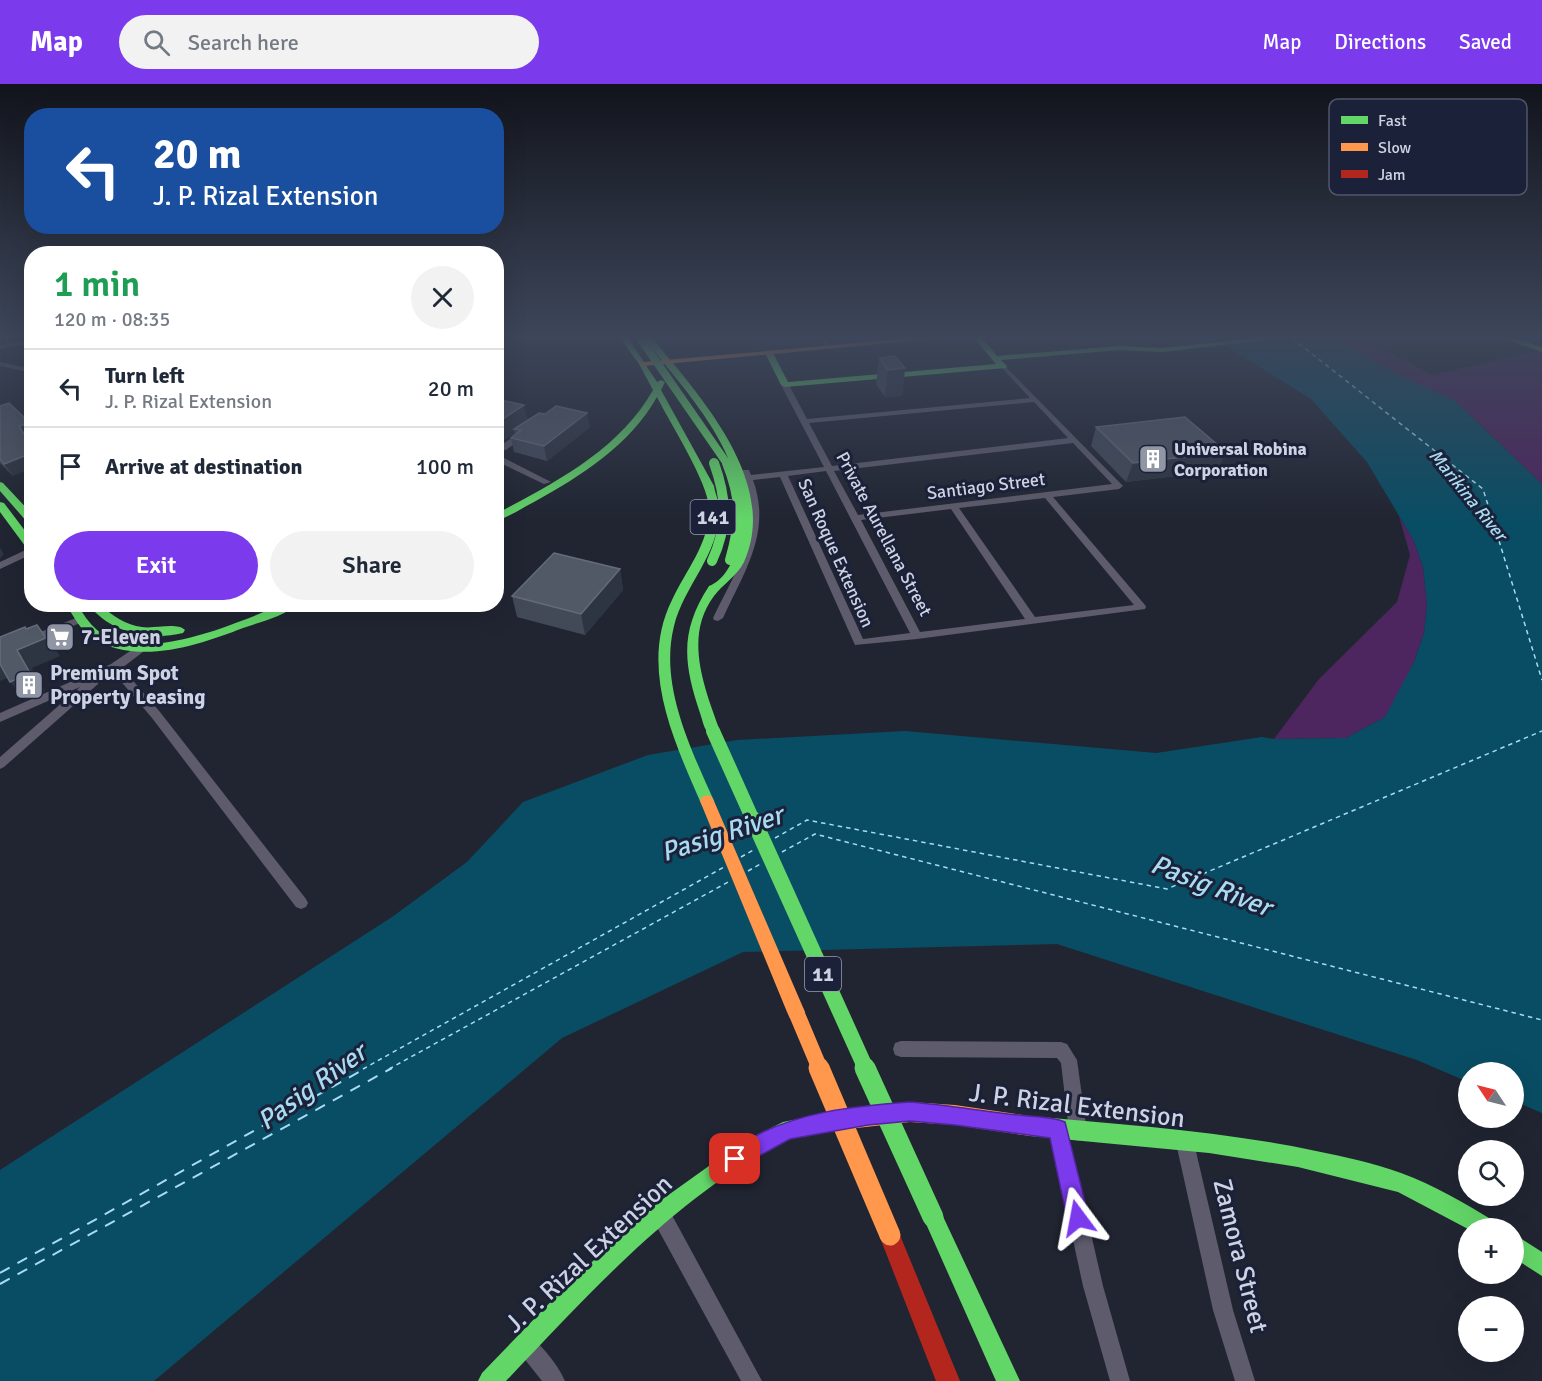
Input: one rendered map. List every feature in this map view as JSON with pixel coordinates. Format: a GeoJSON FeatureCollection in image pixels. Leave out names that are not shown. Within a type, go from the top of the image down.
{"type":"FeatureCollection","features":[{"type":"Feature","properties":{"kind":"main road"},"geometry":{"type":"LineString","coordinates":[[504,506],[551,480],[609,437],[635,410],[641,399]]}},
{"type":"Feature","properties":{"kind":"main road"},"geometry":{"type":"LineString","coordinates":[[504,513],[568,476],[627,432],[642,417],[654,399]]}},
{"type":"Feature","properties":{"kind":"main road","name":"141"},"geometry":{"type":"LineString","coordinates":[[662,399],[709,486],[714,509],[710,535],[701,559],[682,595]]}},
{"type":"Feature","properties":{"kind":"main road","name":"11"},"geometry":{"type":"LineString","coordinates":[[671,399],[714,464],[728,509],[725,536],[719,549],[712,561],[682,595],[669,620],[665,641],[665,677],[682,741],[890,1235],[948,1381]]}},
{"type":"Feature","properties":{"kind":"main road","name":"11"},"geometry":{"type":"LineString","coordinates":[[682,399],[727,462],[736,483],[742,509],[738,537],[730,560],[706,598],[694,623],[691,640],[696,678],[713,731],[1008,1381]]}},
{"type":"Feature","properties":{"kind":"main road","name":"141"},"geometry":{"type":"LineString","coordinates":[[695,399],[736,460],[750,510],[746,538],[739,560],[706,598]]}},
{"type":"Feature","properties":{"kind":"main road"},"geometry":{"type":"LineString","coordinates":[[627,432],[656,425],[682,435]]}},
{"type":"Feature","properties":{"kind":"main road"},"geometry":{"type":"LineString","coordinates":[[0,485],[24,508]]}},
{"type":"Feature","properties":{"kind":"main road"},"geometry":{"type":"LineString","coordinates":[[0,505],[24,538]]}},
{"type":"Feature","properties":{"kind":"main road"},"geometry":{"type":"LineString","coordinates":[[76,612],[98,637],[116,645],[144,648],[195,640],[272,612]]}},
{"type":"Feature","properties":{"kind":"main road"},"geometry":{"type":"LineString","coordinates":[[100,612],[106,620],[117,626],[147,633],[162,633],[202,626],[244,612]]}},
{"type":"Feature","properties":{"kind":"main road","name":"J. P. Rizal Extension"},"geometry":{"type":"LineString","coordinates":[[490,1381],[576,1292],[660,1213],[748,1150],[781,1133],[816,1123],[910,1112],[955,1115],[1078,1132],[1281,1152],[1387,1178],[1426,1195],[1469,1218]]}},
{"type":"Feature","properties":{"kind":"main road"},"geometry":{"type":"LineString","coordinates":[[1524,1252],[1542,1265]]}},
{"type":"Feature","properties":{"kind":"street","name":"Private Aurellana Street"},"geometry":{"type":"LineString","coordinates":[[792,399],[917,636]]}},
{"type":"Feature","properties":{"kind":"street"},"geometry":{"type":"LineString","coordinates":[[805,422],[1035,400],[1074,440]]}},
{"type":"Feature","properties":{"kind":"street"},"geometry":{"type":"LineString","coordinates":[[711,420],[719,424],[749,478],[757,510],[754,539],[746,562],[718,618]]}},
{"type":"Feature","properties":{"kind":"street"},"geometry":{"type":"LineString","coordinates":[[504,451],[530,429]]}},
{"type":"Feature","properties":{"kind":"street"},"geometry":{"type":"LineString","coordinates":[[783,474],[1074,440]]}},
{"type":"Feature","properties":{"kind":"street","name":"Santiago Street"},"geometry":{"type":"LineString","coordinates":[[856,518],[1119,486],[1074,440]]}},
{"type":"Feature","properties":{"kind":"street"},"geometry":{"type":"LineString","coordinates":[[504,456],[551,480]]}},
{"type":"Feature","properties":{"kind":"street","name":"San Roque Extension"},"geometry":{"type":"LineString","coordinates":[[749,478],[783,474],[859,643],[917,636]]}},
{"type":"Feature","properties":{"kind":"street"},"geometry":{"type":"LineString","coordinates":[[917,636],[1141,607],[1048,496]]}},
{"type":"Feature","properties":{"kind":"street"},"geometry":{"type":"LineString","coordinates":[[954,507],[1032,621]]}},
{"type":"Feature","properties":{"kind":"street"},"geometry":{"type":"LineString","coordinates":[[0,566],[24,553]]}},
{"type":"Feature","properties":{"kind":"street"},"geometry":{"type":"LineString","coordinates":[[0,652],[81,619]]}},
{"type":"Feature","properties":{"kind":"street"},"geometry":{"type":"LineString","coordinates":[[0,718],[109,670],[144,648],[162,633]]}},
{"type":"Feature","properties":{"kind":"street"},"geometry":{"type":"LineString","coordinates":[[0,764],[109,670]]}},
{"type":"Feature","properties":{"kind":"street"},"geometry":{"type":"LineString","coordinates":[[109,670],[156,715],[301,903]]}},
{"type":"Feature","properties":{"kind":"street"},"geometry":{"type":"LineString","coordinates":[[901,1049],[1061,1050],[1069,1060],[1078,1132]]}},
{"type":"Feature","properties":{"kind":"street"},"geometry":{"type":"LineString","coordinates":[[1058,1129],[1093,1286],[1120,1381]]}},
{"type":"Feature","properties":{"kind":"street","name":"Zamora Street"},"geometry":{"type":"LineString","coordinates":[[1185,1143],[1223,1310],[1245,1381]]}},
{"type":"Feature","properties":{"kind":"street"},"geometry":{"type":"LineString","coordinates":[[660,1213],[752,1381]]}},
{"type":"Feature","properties":{"kind":"street"},"geometry":{"type":"LineString","coordinates":[[526,1345],[555,1381]]}},
{"type":"Feature","properties":{"kind":"shaded area"},"geometry":{"type":"Polygon","coordinates":[[[1451,399],[1542,399],[1542,484],[1451,399]]]}},
{"type":"Feature","properties":{"kind":"shaded area"},"geometry":{"type":"Polygon","coordinates":[[[1399,516],[1414,541],[1423,567],[1427,604],[1424,633],[1400,692],[1385,717],[1346,738],[1274,739],[1319,679],[1397,602],[1410,555],[1399,516]]]}},
{"type":"Feature","properties":{"kind":"water"},"geometry":{"type":"Polygon","coordinates":[[[1310,399],[1451,399],[1542,484],[1542,1113],[1524,1105],[1524,1062],[1458,1062],[1458,1078],[1417,1060],[1057,944],[743,952],[562,1038],[154,1381],[0,1381],[0,1170],[392,917],[467,862],[523,802],[648,755],[737,740],[905,731],[1156,753],[1262,737],[1274,739],[1346,738],[1385,717],[1414,662],[1424,633],[1427,604],[1423,567],[1414,541],[1367,462],[1310,399]]]}},
{"type":"Feature","properties":{"kind":"building"},"geometry":{"type":"Polygon","coordinates":[[[504,401],[524,405],[504,418],[504,401]]]}},
{"type":"Feature","properties":{"kind":"building"},"geometry":{"type":"Polygon","coordinates":[[[9,403],[24,417],[24,425],[19,426],[24,434],[24,456],[4,464],[0,459],[0,406],[9,403]]]}},
{"type":"Feature","properties":{"kind":"building"},"geometry":{"type":"Polygon","coordinates":[[[556,406],[587,413],[544,446],[511,438],[521,430],[514,429],[539,413],[545,414],[556,406]]]}},
{"type":"Feature","properties":{"kind":"building"},"geometry":{"type":"Polygon","coordinates":[[[1185,417],[1226,452],[1133,463],[1096,427],[1185,417]]]}},
{"type":"Feature","properties":{"kind":"building"},"geometry":{"type":"Polygon","coordinates":[[[554,553],[620,569],[581,614],[512,596],[554,553]]]}},
{"type":"Feature","properties":{"kind":"building"},"geometry":{"type":"Polygon","coordinates":[[[37,625],[46,638],[17,650],[30,673],[10,682],[0,664],[0,637],[37,625]]]}},
{"type":"Feature","properties":{"kind":"ferry route"},"geometry":{"type":"LineString","coordinates":[[1369,399],[1483,489],[1542,680]]}},
{"type":"Feature","properties":{"kind":"ferry route"},"geometry":{"type":"LineString","coordinates":[[775,838],[807,820],[1167,889],[1542,731]]}},
{"type":"Feature","properties":{"kind":"ferry route"},"geometry":{"type":"LineString","coordinates":[[782,852],[815,834],[1542,1020]]}},
{"type":"Feature","properties":{"kind":"ferry route"},"geometry":{"type":"LineString","coordinates":[[741,857],[755,849]]}},
{"type":"Feature","properties":{"kind":"ferry route"},"geometry":{"type":"LineString","coordinates":[[748,871],[762,863]]}},
{"type":"Feature","properties":{"kind":"ferry route"},"geometry":{"type":"LineString","coordinates":[[363,1069],[724,867]]}},
{"type":"Feature","properties":{"kind":"ferry route"},"geometry":{"type":"LineString","coordinates":[[389,1069],[730,881]]}},
{"type":"Feature","properties":{"kind":"ferry route"},"geometry":{"type":"LineString","coordinates":[[0,1273],[366,1068]]}},
{"type":"Feature","properties":{"kind":"ferry route"},"geometry":{"type":"LineString","coordinates":[[0,1284],[392,1068]]}},
{"type":"Feature","properties":{"kind":"traffic: fast"},"geometry":{"type":"LineString","coordinates":[[504,514],[568,478],[612,446],[631,427],[652,399]]}},
{"type":"Feature","properties":{"kind":"traffic: fast"},"geometry":{"type":"LineString","coordinates":[[662,399],[709,486],[714,509],[709,541],[678,598],[667,628],[664,650],[665,672],[674,717],[707,801]]}},
{"type":"Feature","properties":{"kind":"traffic: fast"},"geometry":{"type":"LineString","coordinates":[[682,399],[727,462],[737,489],[740,511],[738,532],[730,560]]}},
{"type":"Feature","properties":{"kind":"traffic: fast"},"geometry":{"type":"LineString","coordinates":[[696,399],[724,441],[738,470],[746,500],[747,530],[739,560],[706,598]]}},
{"type":"Feature","properties":{"kind":"traffic: fast"},"geometry":{"type":"LineString","coordinates":[[712,561],[722,536],[726,513],[723,489],[714,463]]}},
{"type":"Feature","properties":{"kind":"traffic: fast"},"geometry":{"type":"LineString","coordinates":[[0,485],[24,512]]}},
{"type":"Feature","properties":{"kind":"traffic: fast"},"geometry":{"type":"LineString","coordinates":[[0,505],[24,537]]}},
{"type":"Feature","properties":{"kind":"traffic: fast"},"geometry":{"type":"LineString","coordinates":[[713,588],[702,608],[692,642],[695,675],[713,731]]}},
{"type":"Feature","properties":{"kind":"traffic: fast"},"geometry":{"type":"LineString","coordinates":[[76,612],[86,626],[98,636],[120,645],[144,648],[170,646],[196,640],[274,612]]}},
{"type":"Feature","properties":{"kind":"traffic: fast"},"geometry":{"type":"LineString","coordinates":[[101,612],[111,620],[132,629],[154,632],[179,630]]}},
{"type":"Feature","properties":{"kind":"traffic: fast"},"geometry":{"type":"LineString","coordinates":[[713,731],[933,1217]]}},
{"type":"Feature","properties":{"kind":"traffic: fast"},"geometry":{"type":"LineString","coordinates":[[490,1381],[576,1292],[660,1213],[748,1150],[790,1129],[848,1119]]}},
{"type":"Feature","properties":{"kind":"traffic: fast"},"geometry":{"type":"LineString","coordinates":[[1030,1126],[1209,1143],[1342,1166],[1398,1182],[1438,1200],[1470,1218]]}},
{"type":"Feature","properties":{"kind":"traffic: fast"},"geometry":{"type":"LineString","coordinates":[[933,1217],[1008,1381]]}},
{"type":"Feature","properties":{"kind":"traffic: fast"},"geometry":{"type":"LineString","coordinates":[[1524,1252],[1542,1265]]}},
{"type":"Feature","properties":{"kind":"traffic: slow"},"geometry":{"type":"LineString","coordinates":[[707,801],[796,1012]]}},
{"type":"Feature","properties":{"kind":"traffic: slow"},"geometry":{"type":"LineString","coordinates":[[796,1012],[890,1235]]}},
{"type":"Feature","properties":{"kind":"traffic: slow"},"geometry":{"type":"LineString","coordinates":[[848,1119],[910,1112],[955,1115],[1030,1126]]}},
{"type":"Feature","properties":{"kind":"traffic: jam"},"geometry":{"type":"LineString","coordinates":[[890,1235],[948,1381]]}},
{"type":"Feature","properties":{"kind":"place","name":"Universal Robina Corporation"},"geometry":{"type":"Point","coordinates":[1153,459]}},
{"type":"Feature","properties":{"kind":"place","name":"7-Eleven"},"geometry":{"type":"Point","coordinates":[60,637]}},
{"type":"Feature","properties":{"kind":"place","name":"Premium Spot Property Leasing"},"geometry":{"type":"Point","coordinates":[29,685]}},
{"type":"Feature","properties":{"kind":"route"},"geometry":{"type":"LineString","coordinates":[[735,1159],[772,1137],[790,1130],[816,1123],[868,1115],[910,1112],[955,1115],[1058,1129],[1078,1218]]}},
{"type":"Feature","properties":{"kind":"water label","name":"Marikina River"},"geometry":{"type":"Point","coordinates":[1468,495]}},
{"type":"Feature","properties":{"kind":"water label","name":"Pasig River"},"geometry":{"type":"Point","coordinates":[722,834]}},
{"type":"Feature","properties":{"kind":"water label","name":"Pasig River"},"geometry":{"type":"Point","coordinates":[1211,886]}},
{"type":"Feature","properties":{"kind":"water label","name":"Pasig River"},"geometry":{"type":"Point","coordinates":[312,1087]}}]}
